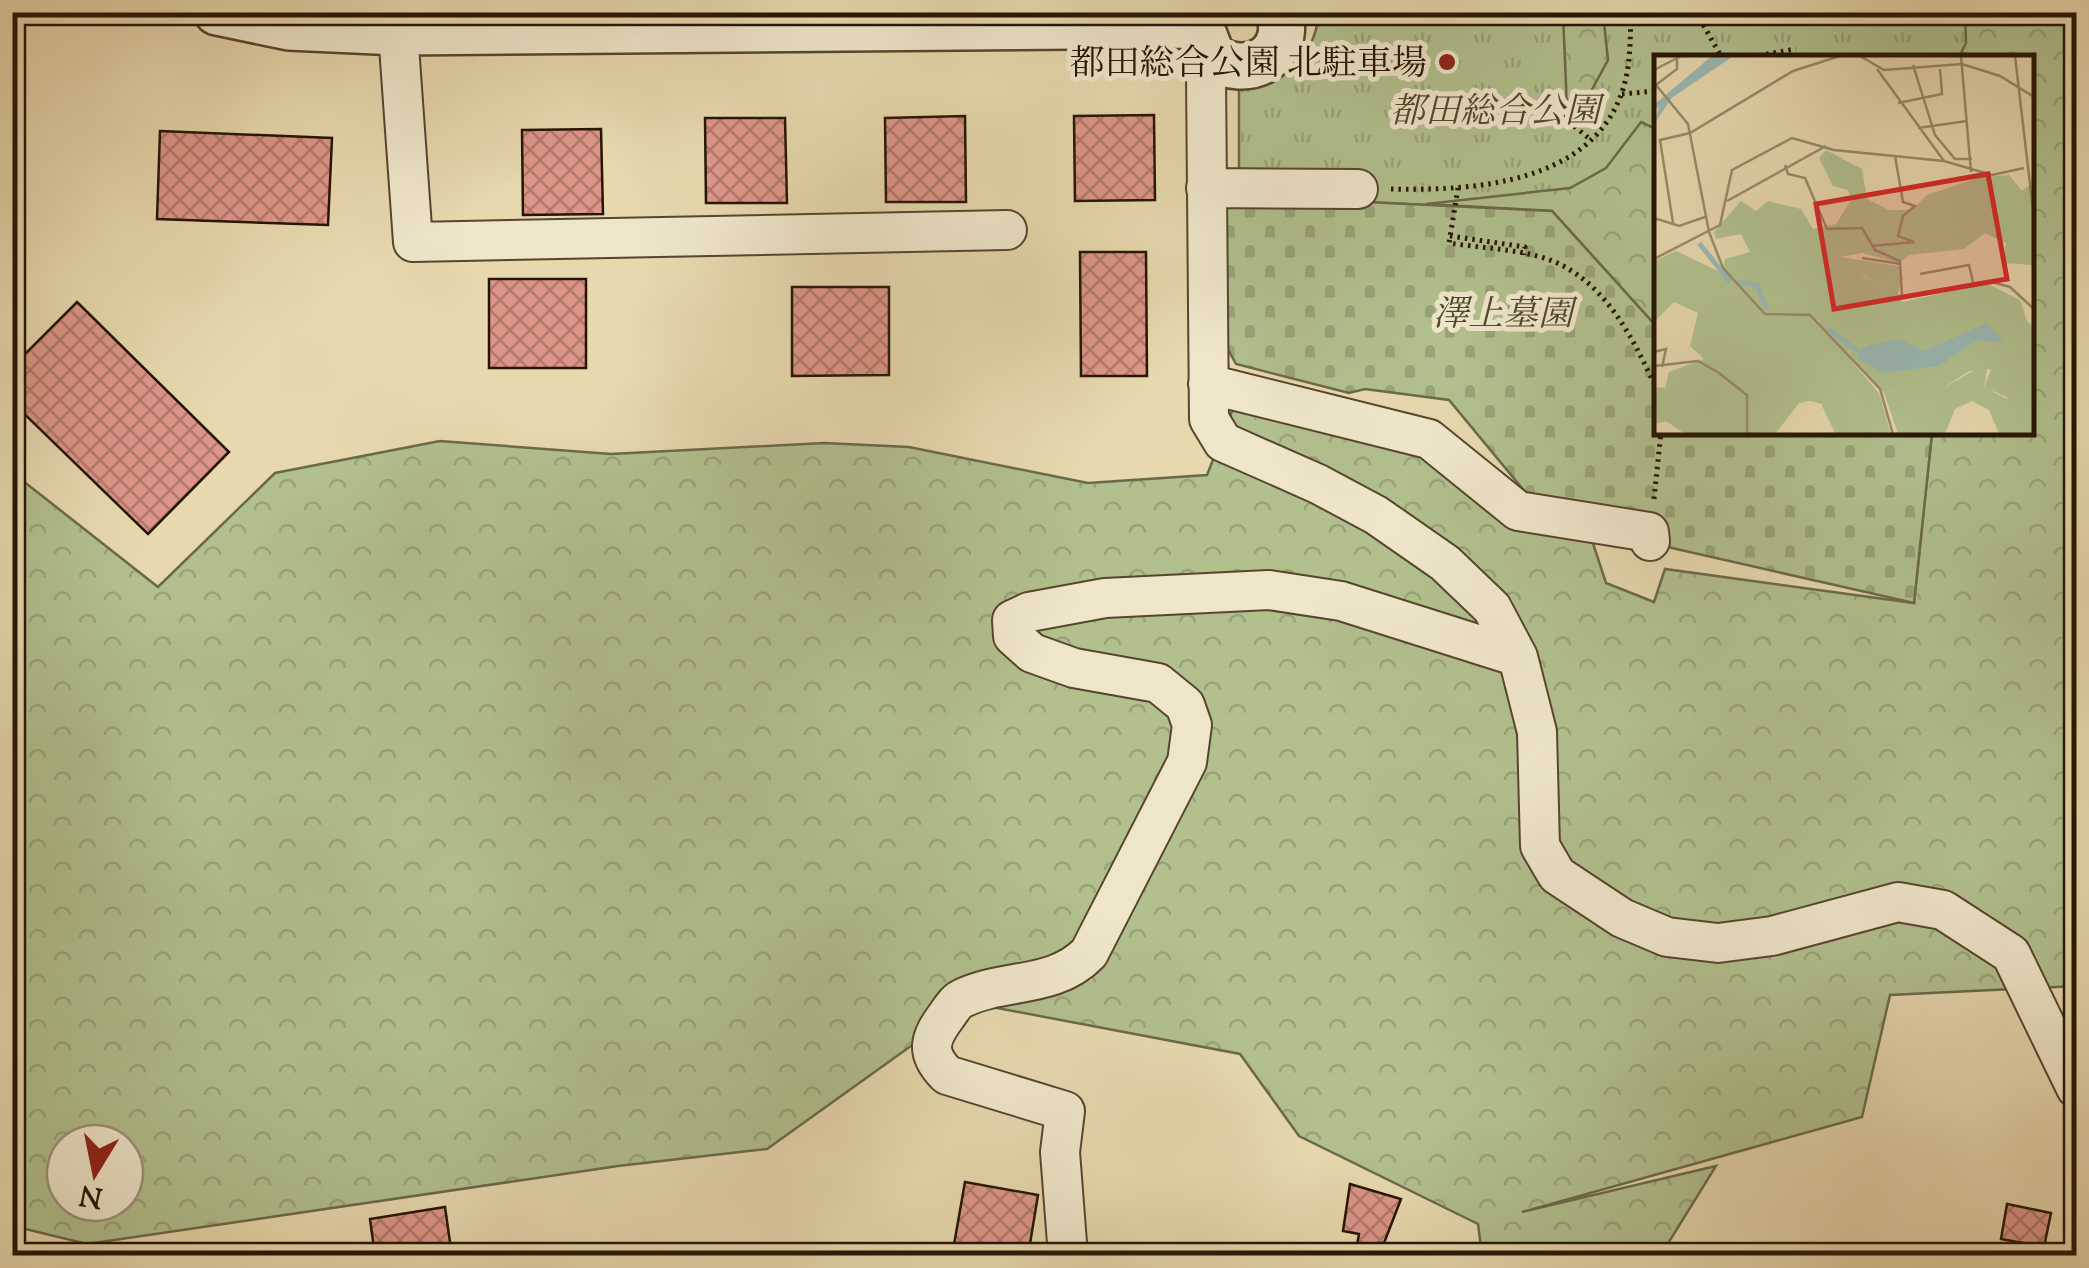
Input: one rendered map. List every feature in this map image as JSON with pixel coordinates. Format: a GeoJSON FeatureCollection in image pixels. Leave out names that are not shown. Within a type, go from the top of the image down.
{"type":"FeatureCollection","features":[{"type":"Feature","properties":{"kind":"street"},"geometry":{"type":"LineString","coordinates":[[217,12],[289,27],[398,32],[1205,31]]}},
{"type":"Feature","properties":{"kind":"street"},"geometry":{"type":"LineString","coordinates":[[1205,31],[1235,68],[1261,63],[1279,44],[1279,12]]}},
{"type":"Feature","properties":{"kind":"street"},"geometry":{"type":"LineString","coordinates":[[1205,31],[1208,419],[1223,442],[1347,499],[1445,563],[1492,608],[1518,657],[1537,732],[1540,846],[1557,875],[1622,918],[1667,938],[1718,943],[1772,936],[1898,902],[1943,910],[2011,954],[2076,1088]]}},
{"type":"Feature","properties":{"kind":"street"},"geometry":{"type":"LineString","coordinates":[[398,32],[413,242],[1007,230]]}},
{"type":"Feature","properties":{"kind":"street"},"geometry":{"type":"LineString","coordinates":[[1206,188],[1358,188]]}},
{"type":"Feature","properties":{"kind":"street"},"geometry":{"type":"LineString","coordinates":[[1208,384],[1429,439],[1518,511],[1650,536]]}},
{"type":"Feature","properties":{"kind":"street"},"geometry":{"type":"LineString","coordinates":[[1068,1256],[1060,1152],[1065,1111],[947,1075],[934,1062],[929,1046],[934,1032],[959,999],[1057,975],[1089,953],[1187,762],[1192,725],[1186,705],[1158,683],[1074,668],[1032,652],[1013,636],[1012,620],[1028,612],[1105,598],[1269,590],[1342,601],[1518,657]]}},
{"type":"Feature","properties":{"kind":"path"},"geometry":{"type":"LineString","coordinates":[[1358,188],[1458,188],[1532,174],[1568,158],[1591,140],[1622,94],[1630,62],[1631,12]]}},
{"type":"Feature","properties":{"kind":"path"},"geometry":{"type":"LineString","coordinates":[[1696,12],[1720,55]]}},
{"type":"Feature","properties":{"kind":"path"},"geometry":{"type":"LineString","coordinates":[[1760,55],[1796,48]]}},
{"type":"Feature","properties":{"kind":"path"},"geometry":{"type":"LineString","coordinates":[[1622,94],[1654,92]]}},
{"type":"Feature","properties":{"kind":"path"},"geometry":{"type":"LineString","coordinates":[[1557,112],[1591,140]]}},
{"type":"Feature","properties":{"kind":"path"},"geometry":{"type":"LineString","coordinates":[[1458,188],[1450,243],[1547,259],[1570,270],[1626,322],[1654,384]]}},
{"type":"Feature","properties":{"kind":"path"},"geometry":{"type":"LineString","coordinates":[[1650,536],[1662,435]]}},
{"type":"Feature","properties":{"kind":"green space","name":"都田総合公園"},"geometry":{"type":"Polygon","coordinates":[[[1320,13],[2067,13],[2030,55],[1654,55],[1654,162],[1552,211],[1239,196],[1239,86],[1272,78],[1294,66],[1310,46],[1320,13]]]}},
{"type":"Feature","properties":{"kind":"green space"},"geometry":{"type":"Polygon","coordinates":[[[1563,13],[1603,13],[1608,60],[1584,104],[1567,109],[1563,13]]]}},
{"type":"Feature","properties":{"kind":"green space"},"geometry":{"type":"Polygon","coordinates":[[[1965,13],[2076,13],[2076,986],[1890,995],[1862,1117],[1522,1212],[1716,1166],[1667,1245],[1668,1255],[1482,1255],[1478,1224],[1299,1136],[1240,1054],[971,1003],[767,1149],[618,1166],[87,1244],[13,1226],[13,473],[158,587],[275,473],[440,441],[611,454],[824,443],[909,447],[1088,483],[1207,475],[1236,401],[1421,448],[1592,540],[1606,583],[1654,602],[1665,569],[1914,603],[1932,435],[2034,435],[2034,55],[1960,55],[1966,43],[1965,13]]]}},
{"type":"Feature","properties":{"kind":"green space"},"geometry":{"type":"Polygon","coordinates":[[[1641,122],[1654,128],[1654,324],[1552,211],[1426,204],[1570,188],[1606,168],[1641,122]]]}},
{"type":"Feature","properties":{"kind":"green space","name":"澤上墓園"},"geometry":{"type":"Polygon","coordinates":[[[1226,195],[1552,211],[1654,324],[1654,435],[1932,435],[1914,603],[1663,546],[1531,499],[1449,400],[1365,389],[1349,393],[1236,364],[1226,346],[1226,195]]]}},
{"type":"Feature","properties":{"kind":"building"},"geometry":{"type":"Polygon","coordinates":[[[1154,115],[1155,200],[1075,201],[1074,116],[1154,115]]]}},
{"type":"Feature","properties":{"kind":"building"},"geometry":{"type":"Polygon","coordinates":[[[965,116],[966,202],[886,202],[885,118],[965,116]]]}},
{"type":"Feature","properties":{"kind":"building"},"geometry":{"type":"Polygon","coordinates":[[[705,118],[785,118],[787,203],[706,203],[705,118]]]}},
{"type":"Feature","properties":{"kind":"building"},"geometry":{"type":"Polygon","coordinates":[[[601,129],[603,214],[523,215],[522,130],[601,129]]]}},
{"type":"Feature","properties":{"kind":"building"},"geometry":{"type":"Polygon","coordinates":[[[160,131],[332,138],[328,225],[157,219],[160,131]]]}},
{"type":"Feature","properties":{"kind":"building"},"geometry":{"type":"Polygon","coordinates":[[[1080,252],[1146,252],[1147,376],[1081,376],[1080,252]]]}},
{"type":"Feature","properties":{"kind":"building"},"geometry":{"type":"Polygon","coordinates":[[[489,279],[586,279],[586,368],[489,368],[489,279]]]}},
{"type":"Feature","properties":{"kind":"building"},"geometry":{"type":"Polygon","coordinates":[[[792,287],[889,287],[889,375],[792,376],[792,287]]]}},
{"type":"Feature","properties":{"kind":"building"},"geometry":{"type":"Polygon","coordinates":[[[77,302],[229,452],[148,534],[12,402],[12,367],[77,302]]]}},
{"type":"Feature","properties":{"kind":"building"},"geometry":{"type":"Polygon","coordinates":[[[965,1182],[1038,1195],[1028,1256],[952,1256],[965,1182]]]}},
{"type":"Feature","properties":{"kind":"building"},"geometry":{"type":"Polygon","coordinates":[[[1350,1184],[1401,1199],[1379,1256],[1355,1256],[1359,1234],[1343,1231],[1350,1184]]]}},
{"type":"Feature","properties":{"kind":"building"},"geometry":{"type":"Polygon","coordinates":[[[2007,1204],[2051,1213],[2044,1247],[2001,1239],[2007,1204]]]}},
{"type":"Feature","properties":{"kind":"building"},"geometry":{"type":"Polygon","coordinates":[[[445,1207],[452,1256],[375,1256],[370,1219],[445,1207]]]}},
{"type":"Feature","properties":{"kind":"place","name":"都田総合公園 北駐車場"},"geometry":{"type":"Point","coordinates":[1447,62]}}]}
